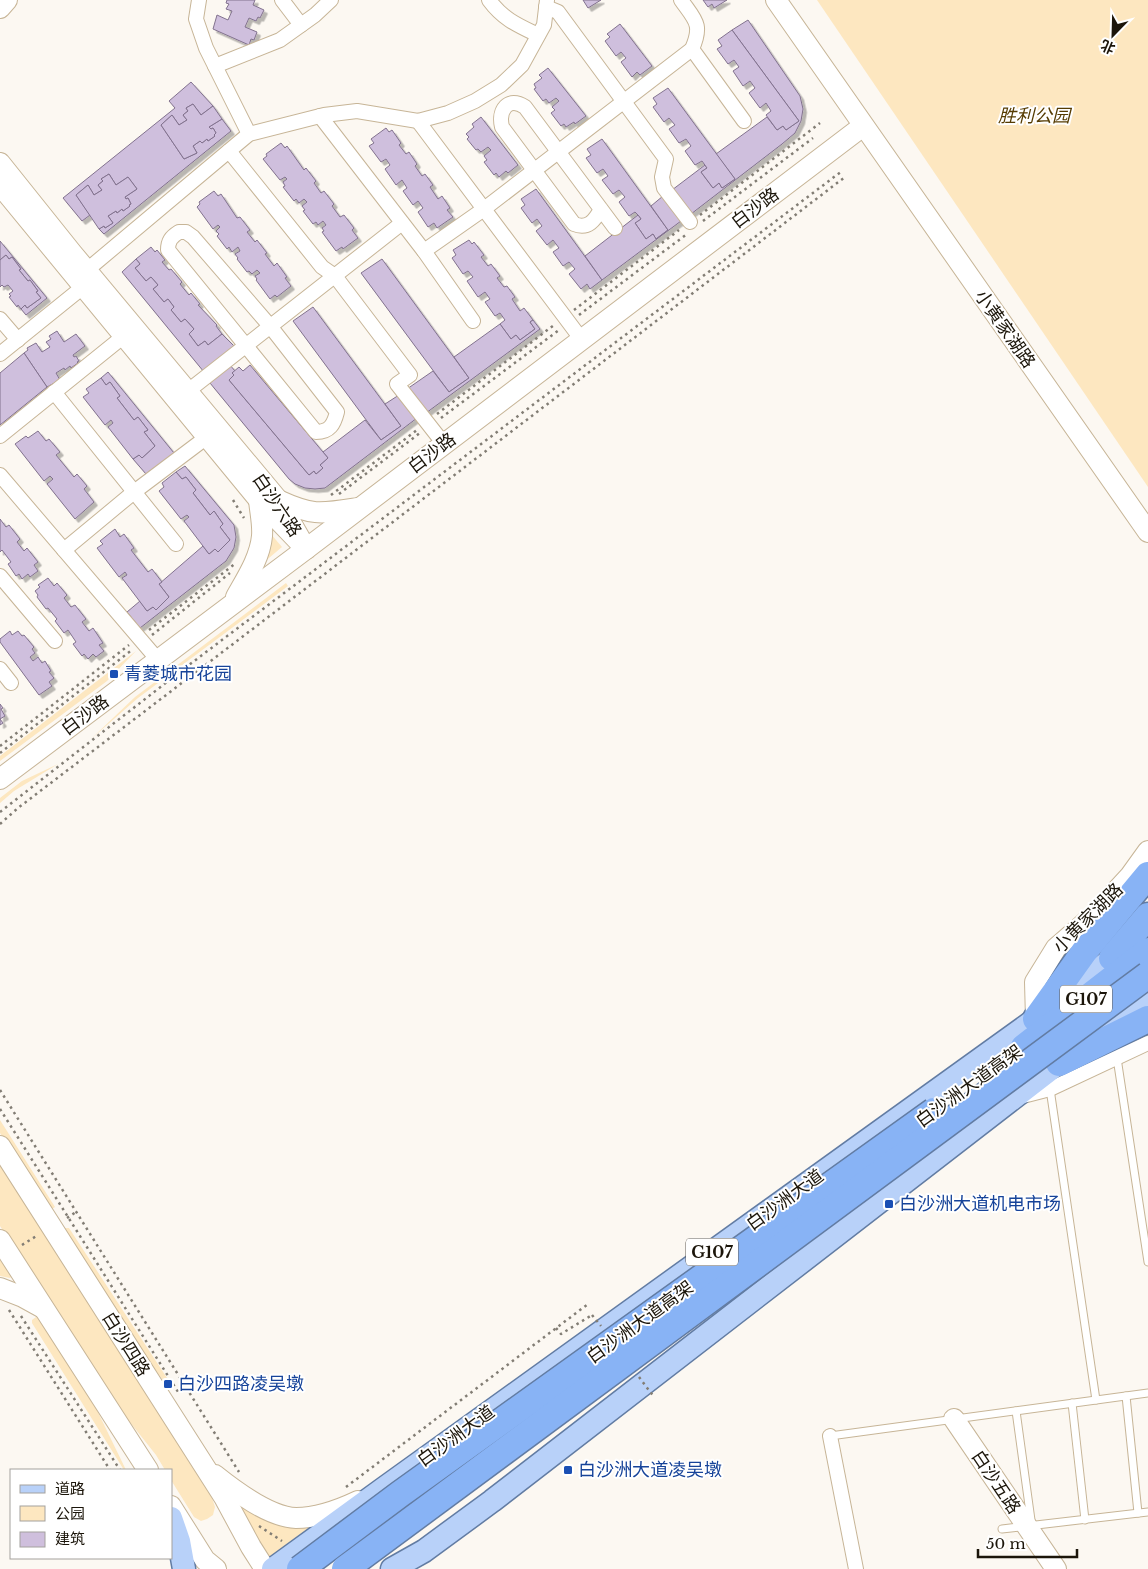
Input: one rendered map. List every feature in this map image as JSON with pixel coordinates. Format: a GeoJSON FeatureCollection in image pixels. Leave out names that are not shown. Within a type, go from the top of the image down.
{"type":"FeatureCollection","features":[{"type":"Feature","properties":{"kind":"highway"},"geometry":{"type":"LineString","coordinates":[[1036,1019],[1084,952],[1148,875]]}},
{"type":"Feature","properties":{"kind":"highway"},"geometry":{"type":"LineString","coordinates":[[1112,958],[1148,916]]}},
{"type":"Feature","properties":{"kind":"highway","name":"白沙洲大道高架"},"geometry":{"type":"LineString","coordinates":[[300,1569],[400,1494],[1024,1047],[1148,951]]}},
{"type":"Feature","properties":{"kind":"highway","name":"白沙洲大道高架"},"geometry":{"type":"LineString","coordinates":[[345,1569],[1148,975]]}},
{"type":"Feature","properties":{"kind":"highway"},"geometry":{"type":"LineString","coordinates":[[1059,1063],[1148,1019]]}},
{"type":"Feature","properties":{"kind":"main road","name":"白沙洲大道"},"geometry":{"type":"LineString","coordinates":[[274,1569],[382,1489],[1036,1019],[1112,958],[1148,932]]}},
{"type":"Feature","properties":{"kind":"main road","name":"G107"},"geometry":{"type":"LineString","coordinates":[[392,1569],[424,1551],[492,1501],[1148,994]]}},
{"type":"Feature","properties":{"kind":"main road"},"geometry":{"type":"LineString","coordinates":[[172,1521],[179,1541],[184,1569]]}},
{"type":"Feature","properties":{"kind":"main road"},"geometry":{"type":"LineString","coordinates":[[407,1569],[424,1551]]}},
{"type":"Feature","properties":{"kind":"street"},"geometry":{"type":"LineString","coordinates":[[0,8],[7,0]]}},
{"type":"Feature","properties":{"kind":"street"},"geometry":{"type":"LineString","coordinates":[[282,0],[301,25]]}},
{"type":"Feature","properties":{"kind":"street"},"geometry":{"type":"LineString","coordinates":[[215,66],[280,40],[331,0]]}},
{"type":"Feature","properties":{"kind":"street"},"geometry":{"type":"LineString","coordinates":[[489,0],[498,12],[512,23],[538,35]]}},
{"type":"Feature","properties":{"kind":"street"},"geometry":{"type":"LineString","coordinates":[[424,252],[484,209],[692,49],[698,36],[697,24],[681,0]]}},
{"type":"Feature","properties":{"kind":"street"},"geometry":{"type":"LineString","coordinates":[[776,0],[863,126]]}},
{"type":"Feature","properties":{"kind":"street"},"geometry":{"type":"LineString","coordinates":[[792,0],[847,82],[863,126]]}},
{"type":"Feature","properties":{"kind":"street"},"geometry":{"type":"LineString","coordinates":[[196,2],[196,18],[206,48],[250,134]]}},
{"type":"Feature","properties":{"kind":"street"},"geometry":{"type":"LineString","coordinates":[[0,354],[250,134],[320,116],[357,111],[418,121],[457,109],[475,101],[501,85],[522,65],[544,25],[547,3]]}},
{"type":"Feature","properties":{"kind":"street"},"geometry":{"type":"LineString","coordinates":[[547,3],[558,12],[666,159],[662,177],[664,188],[690,222]]}},
{"type":"Feature","properties":{"kind":"street"},"geometry":{"type":"LineString","coordinates":[[692,49],[744,121]]}},
{"type":"Feature","properties":{"kind":"street"},"geometry":{"type":"LineString","coordinates":[[601,209],[595,220],[590,224],[580,226],[574,224],[502,127],[500,120],[506,105],[513,102],[525,107],[559,152],[601,209],[615,228]]}},
{"type":"Feature","properties":{"kind":"street"},"geometry":{"type":"LineString","coordinates":[[320,116],[424,252],[473,321]]}},
{"type":"Feature","properties":{"kind":"street"},"geometry":{"type":"LineString","coordinates":[[418,121],[582,340]]}},
{"type":"Feature","properties":{"kind":"street","name":"白沙路"},"geometry":{"type":"LineString","coordinates":[[0,779],[863,126]]}},
{"type":"Feature","properties":{"kind":"street","name":"小黄家湖路"},"geometry":{"type":"LineString","coordinates":[[863,126],[1148,532]]}},
{"type":"Feature","properties":{"kind":"street"},"geometry":{"type":"LineString","coordinates":[[229,151],[322,267],[335,276],[410,375],[397,384],[444,444]]}},
{"type":"Feature","properties":{"kind":"street","name":"白沙六路"},"geometry":{"type":"LineString","coordinates":[[0,163],[85,279],[124,336],[207,437],[268,500]]}},
{"type":"Feature","properties":{"kind":"street","name":"白沙六路"},"geometry":{"type":"LineString","coordinates":[[0,185],[188,391],[306,549]]}},
{"type":"Feature","properties":{"kind":"street"},"geometry":{"type":"LineString","coordinates":[[188,391],[402,223]]}},
{"type":"Feature","properties":{"kind":"street"},"geometry":{"type":"LineString","coordinates":[[179,232],[186,232],[192,237],[270,326],[337,412],[334,423],[328,429],[316,432],[168,250],[168,242],[173,236],[179,232]]}},
{"type":"Feature","properties":{"kind":"street"},"geometry":{"type":"LineString","coordinates":[[0,318],[18,340]]}},
{"type":"Feature","properties":{"kind":"street"},"geometry":{"type":"LineString","coordinates":[[0,436],[124,336]]}},
{"type":"Feature","properties":{"kind":"street"},"geometry":{"type":"LineString","coordinates":[[54,392],[176,544]]}},
{"type":"Feature","properties":{"kind":"street"},"geometry":{"type":"LineString","coordinates":[[64,550],[134,492],[207,437]]}},
{"type":"Feature","properties":{"kind":"street"},"geometry":{"type":"LineString","coordinates":[[0,475],[158,660]]}},
{"type":"Feature","properties":{"kind":"street"},"geometry":{"type":"LineString","coordinates":[[232,604],[249,574],[258,551],[268,500],[300,510],[324,514],[360,508]]}},
{"type":"Feature","properties":{"kind":"street"},"geometry":{"type":"LineString","coordinates":[[0,576],[55,641]]}},
{"type":"Feature","properties":{"kind":"street"},"geometry":{"type":"LineString","coordinates":[[0,669],[11,682]]}},
{"type":"Feature","properties":{"kind":"street","name":"小黄家湖路"},"geometry":{"type":"LineString","coordinates":[[1036,1019],[1036,982],[1056,948],[1094,915],[1130,876],[1148,851]]}},
{"type":"Feature","properties":{"kind":"street"},"geometry":{"type":"LineString","coordinates":[[1013,1099],[1050,1089],[1148,1043]]}},
{"type":"Feature","properties":{"kind":"street","name":"白沙四路"},"geometry":{"type":"LineString","coordinates":[[0,1146],[224,1497],[251,1548],[266,1569]]}},
{"type":"Feature","properties":{"kind":"street"},"geometry":{"type":"LineString","coordinates":[[0,1240],[147,1469]]}},
{"type":"Feature","properties":{"kind":"street"},"geometry":{"type":"LineString","coordinates":[[2,1298],[23,1297],[44,1309]]}},
{"type":"Feature","properties":{"kind":"street","name":"白沙五路"},"geometry":{"type":"LineString","coordinates":[[954,1419],[1029,1526],[1056,1569]]}},
{"type":"Feature","properties":{"kind":"street"},"geometry":{"type":"LineString","coordinates":[[830,1436],[856,1569]]}},
{"type":"Feature","properties":{"kind":"street"},"geometry":{"type":"LineString","coordinates":[[204,1466],[255,1503],[275,1513],[294,1518],[338,1510],[382,1489]]}},
{"type":"Feature","properties":{"kind":"street"},"geometry":{"type":"LineString","coordinates":[[172,1508],[205,1560],[216,1569]]}},
{"type":"Feature","properties":{"kind":"lane"},"geometry":{"type":"LineString","coordinates":[[1117,1058],[1148,1262]]}},
{"type":"Feature","properties":{"kind":"lane"},"geometry":{"type":"LineString","coordinates":[[1050,1089],[1096,1400]]}},
{"type":"Feature","properties":{"kind":"lane"},"geometry":{"type":"LineString","coordinates":[[830,1436],[1148,1393]]}},
{"type":"Feature","properties":{"kind":"lane"},"geometry":{"type":"LineString","coordinates":[[1126,1396],[1138,1513]]}},
{"type":"Feature","properties":{"kind":"lane"},"geometry":{"type":"LineString","coordinates":[[1072,1403],[1085,1520]]}},
{"type":"Feature","properties":{"kind":"lane"},"geometry":{"type":"LineString","coordinates":[[1016,1411],[1029,1526]]}},
{"type":"Feature","properties":{"kind":"lane"},"geometry":{"type":"LineString","coordinates":[[1002,1529],[1148,1512]]}},
{"type":"Feature","properties":{"kind":"path"},"geometry":{"type":"LineString","coordinates":[[325,499],[820,123]]}},
{"type":"Feature","properties":{"kind":"path"},"geometry":{"type":"LineString","coordinates":[[0,812],[181,671],[842,171]]}},
{"type":"Feature","properties":{"kind":"path"},"geometry":{"type":"LineString","coordinates":[[0,824],[18,808],[845,177]]}},
{"type":"Feature","properties":{"kind":"path"},"geometry":{"type":"LineString","coordinates":[[0,754],[258,551]]}},
{"type":"Feature","properties":{"kind":"path"},"geometry":{"type":"LineString","coordinates":[[0,1090],[242,1477]]}},
{"type":"Feature","properties":{"kind":"path"},"geometry":{"type":"LineString","coordinates":[[0,1109],[183,1399]]}},
{"type":"Feature","properties":{"kind":"path"},"geometry":{"type":"LineString","coordinates":[[2,1298],[109,1469]]}},
{"type":"Feature","properties":{"kind":"path"},"geometry":{"type":"LineString","coordinates":[[341,1491],[588,1304]]}},
{"type":"Feature","properties":{"kind":"path"},"geometry":{"type":"LineString","coordinates":[[20,1314],[119,1469]]}},
{"type":"Feature","properties":{"kind":"path"},"geometry":{"type":"LineString","coordinates":[[556,1328],[561,1334],[592,1314]]}},
{"type":"Feature","properties":{"kind":"green space","name":"胜利公园"},"geometry":{"type":"Polygon","coordinates":[[[817,0],[1148,0],[1148,487],[817,0]]]}},
{"type":"Feature","properties":{"kind":"green space"},"geometry":{"type":"Polygon","coordinates":[[[270,533],[282,547],[263,563],[270,533]]]}},
{"type":"Feature","properties":{"kind":"green space"},"geometry":{"type":"Polygon","coordinates":[[[286,583],[288,586],[138,698],[91,739],[135,697],[286,583]]]}},
{"type":"Feature","properties":{"kind":"green space"},"geometry":{"type":"Polygon","coordinates":[[[136,651],[107,681],[0,761],[0,756],[136,651]]]}},
{"type":"Feature","properties":{"kind":"green space"},"geometry":{"type":"Polygon","coordinates":[[[58,764],[14,791],[0,803],[0,798],[22,781],[58,764]]]}},
{"type":"Feature","properties":{"kind":"green space"},"geometry":{"type":"Polygon","coordinates":[[[0,1120],[55,1207],[49,1211],[0,1133],[0,1120]]]}},
{"type":"Feature","properties":{"kind":"green space"},"geometry":{"type":"Polygon","coordinates":[[[0,1163],[212,1498],[215,1507],[213,1515],[201,1521],[194,1517],[172,1482],[172,1469],[164,1469],[156,1455],[102,1387],[0,1226],[0,1163]]]}},
{"type":"Feature","properties":{"kind":"green space"},"geometry":{"type":"Polygon","coordinates":[[[69,1228],[169,1381],[165,1383],[122,1325],[63,1229],[69,1228]]]}},
{"type":"Feature","properties":{"kind":"green space"},"geometry":{"type":"Polygon","coordinates":[[[0,1256],[12,1276],[10,1278],[0,1276],[0,1256]]]}},
{"type":"Feature","properties":{"kind":"green space"},"geometry":{"type":"Polygon","coordinates":[[[36,1317],[40,1319],[93,1402],[126,1469],[123,1469],[32,1323],[32,1320],[36,1317]]]}},
{"type":"Feature","properties":{"kind":"green space"},"geometry":{"type":"Polygon","coordinates":[[[240,1503],[315,1525],[275,1558],[269,1556],[237,1508],[240,1503]]]}},
{"type":"Feature","properties":{"kind":"building"},"geometry":{"type":"Polygon","coordinates":[[[227,0],[255,0],[253,5],[264,10],[256,21],[249,18],[245,27],[257,32],[254,40],[251,39],[249,45],[213,29],[217,15],[228,20],[232,11],[226,9],[229,4],[226,3],[227,0]]]}},
{"type":"Feature","properties":{"kind":"building"},"geometry":{"type":"Polygon","coordinates":[[[583,0],[601,0],[588,8],[583,0]]]}},
{"type":"Feature","properties":{"kind":"building"},"geometry":{"type":"Polygon","coordinates":[[[703,0],[727,0],[714,8],[712,4],[708,7],[703,0]]]}},
{"type":"Feature","properties":{"kind":"building"},"geometry":{"type":"Polygon","coordinates":[[[748,20],[800,96],[803,109],[801,121],[795,133],[782,144],[691,214],[672,190],[705,165],[707,168],[701,172],[713,188],[719,183],[722,188],[735,179],[716,154],[767,117],[777,130],[783,126],[786,130],[799,121],[732,30],[748,20]]]}},
{"type":"Feature","properties":{"kind":"building"},"geometry":{"type":"Polygon","coordinates":[[[620,24],[652,66],[640,75],[637,72],[632,77],[621,62],[626,58],[621,52],[616,56],[605,41],[610,37],[607,34],[620,24]]]}},
{"type":"Feature","properties":{"kind":"building"},"geometry":{"type":"Polygon","coordinates":[[[732,30],[799,121],[786,130],[783,126],[777,130],[766,115],[771,111],[766,103],[760,108],[749,93],[755,88],[750,81],[743,86],[733,71],[739,67],[734,60],[728,64],[717,49],[722,46],[718,40],[732,30]]]}},
{"type":"Feature","properties":{"kind":"building"},"geometry":{"type":"Polygon","coordinates":[[[548,68],[586,116],[575,124],[574,122],[566,127],[564,124],[561,126],[551,113],[555,110],[552,107],[559,101],[556,98],[549,103],[546,99],[543,101],[534,89],[536,88],[534,84],[542,78],[539,75],[548,68]]]}},
{"type":"Feature","properties":{"kind":"building"},"geometry":{"type":"Polygon","coordinates":[[[191,82],[213,106],[201,115],[193,104],[186,108],[188,111],[183,115],[187,120],[179,125],[172,115],[161,125],[184,159],[197,153],[193,146],[200,141],[202,143],[207,139],[208,141],[215,136],[216,133],[213,128],[209,127],[222,119],[231,131],[104,234],[99,229],[113,223],[108,216],[122,209],[123,211],[130,206],[128,198],[126,199],[125,197],[137,189],[128,177],[116,185],[109,174],[101,179],[103,181],[98,185],[102,190],[94,195],[88,185],[76,195],[90,215],[82,221],[63,198],[175,108],[169,101],[191,82]]]}},
{"type":"Feature","properties":{"kind":"building"},"geometry":{"type":"Polygon","coordinates":[[[668,88],[735,179],[722,188],[719,183],[713,188],[701,172],[707,168],[702,161],[695,165],[685,151],[691,146],[686,139],[679,143],[669,129],[675,125],[669,118],[664,122],[653,107],[657,104],[653,98],[668,88]]]}},
{"type":"Feature","properties":{"kind":"building"},"geometry":{"type":"Polygon","coordinates":[[[193,104],[201,115],[213,106],[222,119],[209,127],[213,128],[216,133],[215,136],[202,143],[200,141],[193,146],[197,153],[184,159],[161,125],[172,115],[179,125],[187,120],[183,115],[188,111],[186,108],[193,104]]]}},
{"type":"Feature","properties":{"kind":"building"},"geometry":{"type":"Polygon","coordinates":[[[481,117],[518,165],[499,177],[496,173],[494,175],[484,162],[487,160],[484,156],[491,150],[488,147],[481,152],[478,149],[476,150],[467,139],[469,137],[466,134],[474,127],[472,124],[481,117]]]}},
{"type":"Feature","properties":{"kind":"building"},"geometry":{"type":"Polygon","coordinates":[[[386,128],[389,132],[392,130],[401,143],[399,145],[406,154],[409,152],[422,176],[425,174],[433,185],[430,187],[438,199],[442,196],[450,208],[447,210],[453,217],[437,228],[434,223],[428,227],[418,212],[423,208],[418,201],[413,205],[403,191],[407,188],[402,180],[396,185],[385,169],[390,165],[386,159],[381,162],[369,146],[374,143],[371,139],[386,128]]]}},
{"type":"Feature","properties":{"kind":"building"},"geometry":{"type":"Polygon","coordinates":[[[602,139],[668,230],[656,239],[653,234],[646,239],[635,223],[641,219],[635,212],[629,216],[619,202],[625,197],[619,190],[613,194],[602,180],[608,176],[603,169],[597,173],[586,158],[591,155],[587,149],[602,139]]]}},
{"type":"Feature","properties":{"kind":"building"},"geometry":{"type":"Polygon","coordinates":[[[281,143],[285,148],[287,146],[304,170],[306,168],[316,181],[314,183],[321,193],[324,191],[334,204],[332,206],[340,217],[344,215],[354,228],[352,230],[358,238],[343,249],[342,247],[336,251],[322,232],[324,231],[322,228],[326,225],[323,221],[318,225],[316,222],[313,224],[303,211],[305,210],[302,206],[307,202],[304,199],[299,203],[296,199],[294,201],[283,187],[285,186],[283,182],[287,179],[285,177],[280,180],[263,159],[267,156],[266,154],[281,143]]]}},
{"type":"Feature","properties":{"kind":"building"},"geometry":{"type":"Polygon","coordinates":[[[109,174],[116,185],[128,177],[137,189],[125,197],[126,199],[128,198],[130,206],[123,211],[122,209],[117,213],[116,211],[108,216],[113,223],[99,229],[76,195],[88,185],[94,195],[102,190],[98,185],[103,181],[101,179],[109,174]]]}},
{"type":"Feature","properties":{"kind":"building"},"geometry":{"type":"Polygon","coordinates":[[[536,189],[602,280],[590,289],[587,284],[581,289],[569,274],[575,269],[569,262],[563,266],[553,252],[559,248],[553,240],[547,245],[536,231],[542,226],[537,219],[532,223],[521,208],[525,205],[521,199],[536,189]]]}},
{"type":"Feature","properties":{"kind":"building"},"geometry":{"type":"Polygon","coordinates":[[[214,191],[218,196],[221,194],[237,218],[240,217],[250,230],[247,232],[255,242],[257,240],[267,253],[265,254],[274,266],[277,263],[287,277],[285,278],[291,286],[277,297],[275,295],[270,299],[256,280],[255,276],[260,273],[257,270],[252,274],[249,271],[247,272],[235,254],[240,251],[238,247],[232,252],[229,247],[227,249],[217,236],[219,234],[216,231],[220,227],[218,225],[213,229],[197,207],[200,204],[199,202],[214,191]]]}},
{"type":"Feature","properties":{"kind":"building"},"geometry":{"type":"Polygon","coordinates":[[[663,196],[681,221],[602,280],[585,256],[638,215],[641,219],[635,223],[646,239],[653,234],[656,239],[668,230],[651,206],[663,196]]]}},
{"type":"Feature","properties":{"kind":"building"},"geometry":{"type":"Polygon","coordinates":[[[469,240],[472,244],[474,242],[484,255],[481,257],[488,266],[491,264],[500,276],[497,278],[504,287],[507,286],[515,297],[512,299],[520,311],[524,308],[533,320],[530,322],[535,329],[520,340],[516,335],[511,339],[500,324],[505,320],[500,313],[495,316],[485,302],[490,299],[485,292],[478,297],[467,281],[473,277],[468,271],[463,274],[452,258],[456,255],[453,250],[469,240]]]}},
{"type":"Feature","properties":{"kind":"building"},"geometry":{"type":"Polygon","coordinates":[[[0,241],[47,298],[26,315],[21,309],[25,305],[27,308],[41,298],[30,280],[28,281],[19,270],[21,269],[12,257],[9,259],[6,255],[0,260],[0,241]]]}},
{"type":"Feature","properties":{"kind":"building"},"geometry":{"type":"Polygon","coordinates":[[[151,247],[155,252],[157,250],[165,260],[162,262],[169,270],[171,269],[182,282],[180,284],[189,295],[191,293],[200,304],[198,305],[217,325],[222,334],[208,345],[205,341],[198,346],[189,334],[194,329],[185,319],[181,322],[171,310],[174,307],[168,299],[164,302],[153,289],[158,285],[151,277],[146,281],[135,268],[140,264],[136,259],[151,247]]]}},
{"type":"Feature","properties":{"kind":"building"},"geometry":{"type":"Polygon","coordinates":[[[6,255],[9,259],[12,257],[21,269],[19,270],[28,281],[30,280],[41,298],[27,308],[25,305],[21,309],[18,305],[17,307],[9,297],[11,296],[9,294],[13,291],[8,285],[0,287],[0,260],[6,255]]]}},
{"type":"Feature","properties":{"kind":"building"},"geometry":{"type":"Polygon","coordinates":[[[136,259],[140,264],[135,268],[146,281],[151,277],[158,285],[153,289],[164,302],[168,299],[174,307],[171,310],[181,322],[185,319],[194,329],[189,334],[198,346],[205,341],[208,345],[222,334],[235,347],[204,372],[122,272],[136,259]]]}},
{"type":"Feature","properties":{"kind":"building"},"geometry":{"type":"Polygon","coordinates":[[[382,259],[469,378],[449,392],[361,273],[382,259]]]}},
{"type":"Feature","properties":{"kind":"building"},"geometry":{"type":"Polygon","coordinates":[[[313,307],[401,426],[381,440],[293,321],[313,307]]]}},
{"type":"Feature","properties":{"kind":"building"},"geometry":{"type":"Polygon","coordinates":[[[533,320],[540,329],[426,413],[407,389],[433,371],[449,392],[469,378],[454,357],[500,324],[511,339],[516,335],[520,340],[535,329],[530,322],[533,320]]]}},
{"type":"Feature","properties":{"kind":"building"},"geometry":{"type":"Polygon","coordinates":[[[57,331],[64,342],[76,334],[85,346],[73,355],[74,357],[76,356],[79,361],[78,363],[71,368],[70,366],[65,370],[64,368],[56,373],[60,380],[47,387],[24,353],[28,350],[27,348],[36,343],[42,352],[50,347],[46,342],[51,339],[49,336],[57,331]]]}},
{"type":"Feature","properties":{"kind":"building"},"geometry":{"type":"Polygon","coordinates":[[[24,353],[47,387],[0,425],[0,373],[24,353]]]}},
{"type":"Feature","properties":{"kind":"building"},"geometry":{"type":"Polygon","coordinates":[[[230,365],[235,371],[229,380],[309,475],[314,471],[316,474],[323,468],[320,465],[328,458],[323,452],[365,420],[381,440],[401,426],[385,404],[399,395],[417,418],[325,488],[305,488],[289,479],[210,383],[230,365]]]}},
{"type":"Feature","properties":{"kind":"building"},"geometry":{"type":"Polygon","coordinates":[[[250,365],[328,458],[320,465],[323,468],[316,474],[314,471],[309,475],[229,380],[234,375],[232,373],[239,367],[243,371],[250,365]]]}},
{"type":"Feature","properties":{"kind":"building"},"geometry":{"type":"Polygon","coordinates":[[[108,372],[174,453],[146,474],[133,459],[139,455],[142,458],[155,446],[144,432],[148,430],[138,417],[134,420],[117,398],[120,396],[110,382],[106,385],[101,378],[108,372]]]}},
{"type":"Feature","properties":{"kind":"building"},"geometry":{"type":"Polygon","coordinates":[[[101,378],[106,385],[110,382],[120,396],[117,398],[134,420],[138,417],[148,430],[144,432],[155,446],[142,458],[139,455],[133,459],[108,427],[113,423],[111,420],[105,425],[83,397],[89,393],[86,389],[101,378]]]}},
{"type":"Feature","properties":{"kind":"building"},"geometry":{"type":"Polygon","coordinates":[[[38,431],[46,441],[49,439],[60,452],[56,455],[74,477],[77,474],[87,486],[84,489],[94,502],[75,519],[47,484],[53,479],[50,476],[44,481],[15,444],[26,436],[28,438],[38,431]]]}},
{"type":"Feature","properties":{"kind":"building"},"geometry":{"type":"Polygon","coordinates":[[[185,466],[234,525],[236,537],[234,548],[226,561],[140,628],[127,612],[140,601],[147,611],[153,607],[156,610],[169,597],[159,584],[203,546],[209,554],[215,549],[218,552],[230,540],[220,527],[223,524],[214,511],[210,515],[193,493],[196,490],[186,477],[182,479],[176,472],[185,466]]]}},
{"type":"Feature","properties":{"kind":"building"},"geometry":{"type":"Polygon","coordinates":[[[176,472],[182,479],[186,477],[196,490],[193,493],[210,515],[214,511],[223,524],[220,527],[230,540],[218,552],[215,549],[209,554],[184,521],[189,517],[187,515],[181,519],[159,491],[164,487],[162,483],[176,472]]]}},
{"type":"Feature","properties":{"kind":"building"},"geometry":{"type":"Polygon","coordinates":[[[0,519],[6,527],[9,525],[20,539],[17,542],[24,551],[27,548],[38,562],[34,565],[38,571],[30,577],[28,574],[22,579],[19,574],[16,576],[8,564],[11,562],[2,550],[0,552],[0,519]]]}},
{"type":"Feature","properties":{"kind":"building"},"geometry":{"type":"Polygon","coordinates":[[[115,529],[120,537],[124,534],[134,548],[131,550],[148,572],[152,569],[162,582],[159,584],[169,597],[156,610],[153,607],[147,611],[122,578],[127,575],[125,572],[119,577],[97,548],[103,544],[100,541],[115,529]]]}},
{"type":"Feature","properties":{"kind":"building"},"geometry":{"type":"Polygon","coordinates":[[[48,578],[54,586],[57,583],[67,595],[64,598],[71,607],[75,605],[86,619],[82,622],[89,631],[93,628],[103,643],[99,645],[104,651],[96,657],[93,654],[88,659],[84,654],[82,656],[73,644],[76,642],[68,630],[64,633],[55,621],[57,619],[37,597],[38,595],[35,591],[40,587],[38,585],[48,578]]]}},
{"type":"Feature","properties":{"kind":"building"},"geometry":{"type":"Polygon","coordinates":[[[10,631],[12,635],[18,631],[22,636],[24,635],[34,647],[32,649],[35,653],[30,657],[33,661],[38,657],[42,663],[45,661],[51,671],[49,672],[54,678],[49,682],[52,686],[39,695],[0,642],[0,639],[10,631]]]}},
{"type":"Feature","properties":{"kind":"building"},"geometry":{"type":"Polygon","coordinates":[[[0,704],[5,716],[0,719],[0,704]]]}},
{"type":"Feature","properties":{"kind":"place","name":"青菱城市花园"},"geometry":{"type":"Point","coordinates":[114,674]}},
{"type":"Feature","properties":{"kind":"place","name":"白沙洲大道机电市场"},"geometry":{"type":"Point","coordinates":[889,1204]}},
{"type":"Feature","properties":{"kind":"place","name":"白沙四路凌吴墩"},"geometry":{"type":"Point","coordinates":[168,1384]}},
{"type":"Feature","properties":{"kind":"place","name":"白沙洲大道凌吴墩"},"geometry":{"type":"Point","coordinates":[568,1470]}}]}
